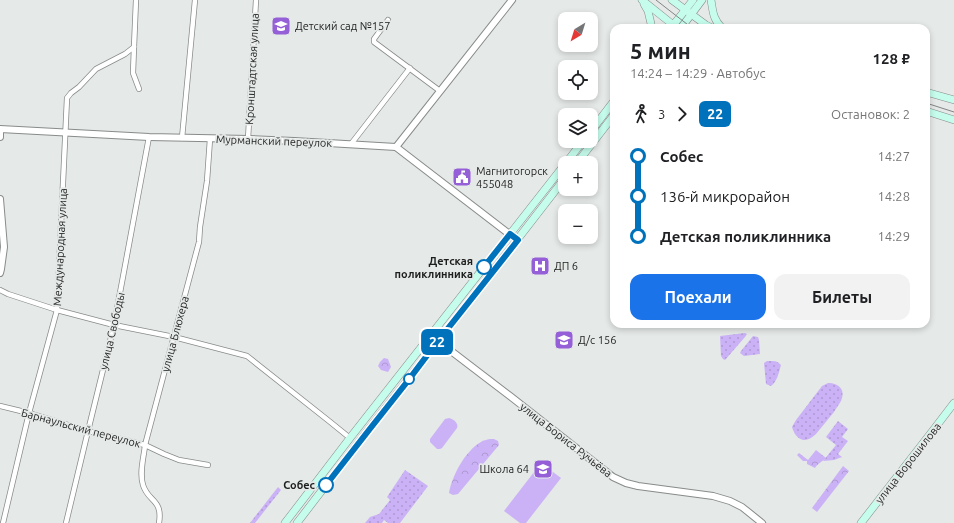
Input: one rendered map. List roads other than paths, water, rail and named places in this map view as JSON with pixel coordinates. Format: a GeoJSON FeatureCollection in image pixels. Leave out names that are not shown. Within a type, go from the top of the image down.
{"type":"FeatureCollection","features":[{"type":"Feature","properties":{"kind":"main road"},"geometry":{"type":"LineString","coordinates":[[642,0],[670,24]]}},
{"type":"Feature","properties":{"kind":"main road"},"geometry":{"type":"LineString","coordinates":[[642,0],[648,11],[651,24]]}},
{"type":"Feature","properties":{"kind":"main road"},"geometry":{"type":"LineString","coordinates":[[672,0],[705,24]]}},
{"type":"Feature","properties":{"kind":"main road"},"geometry":{"type":"LineString","coordinates":[[683,24],[693,0]]}},
{"type":"Feature","properties":{"kind":"main road"},"geometry":{"type":"LineString","coordinates":[[677,24],[702,0]]}},
{"type":"Feature","properties":{"kind":"main road"},"geometry":{"type":"LineString","coordinates":[[711,0],[713,15],[718,24]]}},
{"type":"Feature","properties":{"kind":"main road"},"geometry":{"type":"LineString","coordinates":[[930,93],[954,100]]}},
{"type":"Feature","properties":{"kind":"main road"},"geometry":{"type":"LineString","coordinates":[[598,122],[610,106]]}},
{"type":"Feature","properties":{"kind":"main road"},"geometry":{"type":"LineString","coordinates":[[930,111],[954,120]]}},
{"type":"Feature","properties":{"kind":"main road"},"geometry":{"type":"LineString","coordinates":[[582,156],[610,120]]}},
{"type":"Feature","properties":{"kind":"main road"},"geometry":{"type":"LineString","coordinates":[[285,523],[430,335],[558,174]]}},
{"type":"Feature","properties":{"kind":"main road"},"geometry":{"type":"LineString","coordinates":[[297,523],[558,187]]}},
{"type":"Feature","properties":{"kind":"main road","name":"улица Бориса Ручьёва"},"geometry":{"type":"LineString","coordinates":[[430,335],[438,341]]}},
{"type":"Feature","properties":{"kind":"main road","name":"улица Ворошилова"},"geometry":{"type":"LineString","coordinates":[[861,523],[954,403]]}},
{"type":"Feature","properties":{"kind":"street"},"geometry":{"type":"LineString","coordinates":[[136,0],[134,73],[139,89]]}},
{"type":"Feature","properties":{"kind":"street"},"geometry":{"type":"LineString","coordinates":[[182,138],[195,0]]}},
{"type":"Feature","properties":{"kind":"street","name":"Кронштадтская улица"},"geometry":{"type":"LineString","coordinates":[[248,139],[256,0]]}},
{"type":"Feature","properties":{"kind":"street"},"geometry":{"type":"LineString","coordinates":[[512,0],[396,147],[518,240]]}},
{"type":"Feature","properties":{"kind":"street"},"geometry":{"type":"LineString","coordinates":[[388,20],[374,39],[374,42],[440,91]]}},
{"type":"Feature","properties":{"kind":"street","name":"Международная улица"},"geometry":{"type":"LineString","coordinates":[[3,523],[29,413],[57,310],[67,98],[96,69],[125,54],[134,47]]}},
{"type":"Feature","properties":{"kind":"street"},"geometry":{"type":"LineString","coordinates":[[351,144],[410,68]]}},
{"type":"Feature","properties":{"kind":"street"},"geometry":{"type":"LineString","coordinates":[[0,129],[0,136]]}},
{"type":"Feature","properties":{"kind":"street","name":"Мурманский переулок"},"geometry":{"type":"LineString","coordinates":[[0,129],[150,137],[294,141],[396,147]]}},
{"type":"Feature","properties":{"kind":"street","name":"улица Свободы"},"geometry":{"type":"LineString","coordinates":[[66,523],[114,325],[150,137]]}},
{"type":"Feature","properties":{"kind":"street","name":"улица Блюхера"},"geometry":{"type":"LineString","coordinates":[[159,523],[160,515],[158,507],[142,484],[141,474],[146,445],[199,242],[207,181],[210,139]]}},
{"type":"Feature","properties":{"kind":"street"},"geometry":{"type":"LineString","coordinates":[[0,199],[4,247],[0,273]]}},
{"type":"Feature","properties":{"kind":"street"},"geometry":{"type":"LineString","coordinates":[[0,290],[57,310],[114,325],[174,337],[247,356],[350,438]]}},
{"type":"Feature","properties":{"kind":"street","name":"улица Бориса Ручьёва"},"geometry":{"type":"LineString","coordinates":[[438,341],[613,477],[626,483],[638,486],[713,496],[730,501],[742,507],[762,523]]}},
{"type":"Feature","properties":{"kind":"street","name":"Барнаульский переулок"},"geometry":{"type":"LineString","coordinates":[[0,406],[88,431],[146,445],[179,460],[208,465]]}},
{"type":"Feature","properties":{"kind":"tram line"},"geometry":{"type":"LineString","coordinates":[[656,0],[687,24]]}},
{"type":"Feature","properties":{"kind":"tram line"},"geometry":{"type":"LineString","coordinates":[[930,104],[954,112]]}},
{"type":"Feature","properties":{"kind":"place","name":"Детский сад №157"},"geometry":{"type":"Point","coordinates":[281,26]}},
{"type":"Feature","properties":{"kind":"place","name":"Магнитогорск 455048"},"geometry":{"type":"Point","coordinates":[462,177]}},
{"type":"Feature","properties":{"kind":"place","name":"ДП 6"},"geometry":{"type":"Point","coordinates":[540,266]}},
{"type":"Feature","properties":{"kind":"place","name":"Детская поликлинника"},"geometry":{"type":"Point","coordinates":[484,267]}},
{"type":"Feature","properties":{"kind":"place","name":"Д/с 156"},"geometry":{"type":"Point","coordinates":[564,340]}},
{"type":"Feature","properties":{"kind":"place","name":"Школа 64"},"geometry":{"type":"Point","coordinates":[543,469]}},
{"type":"Feature","properties":{"kind":"place","name":"Собес"},"geometry":{"type":"Point","coordinates":[326,485]}}]}
